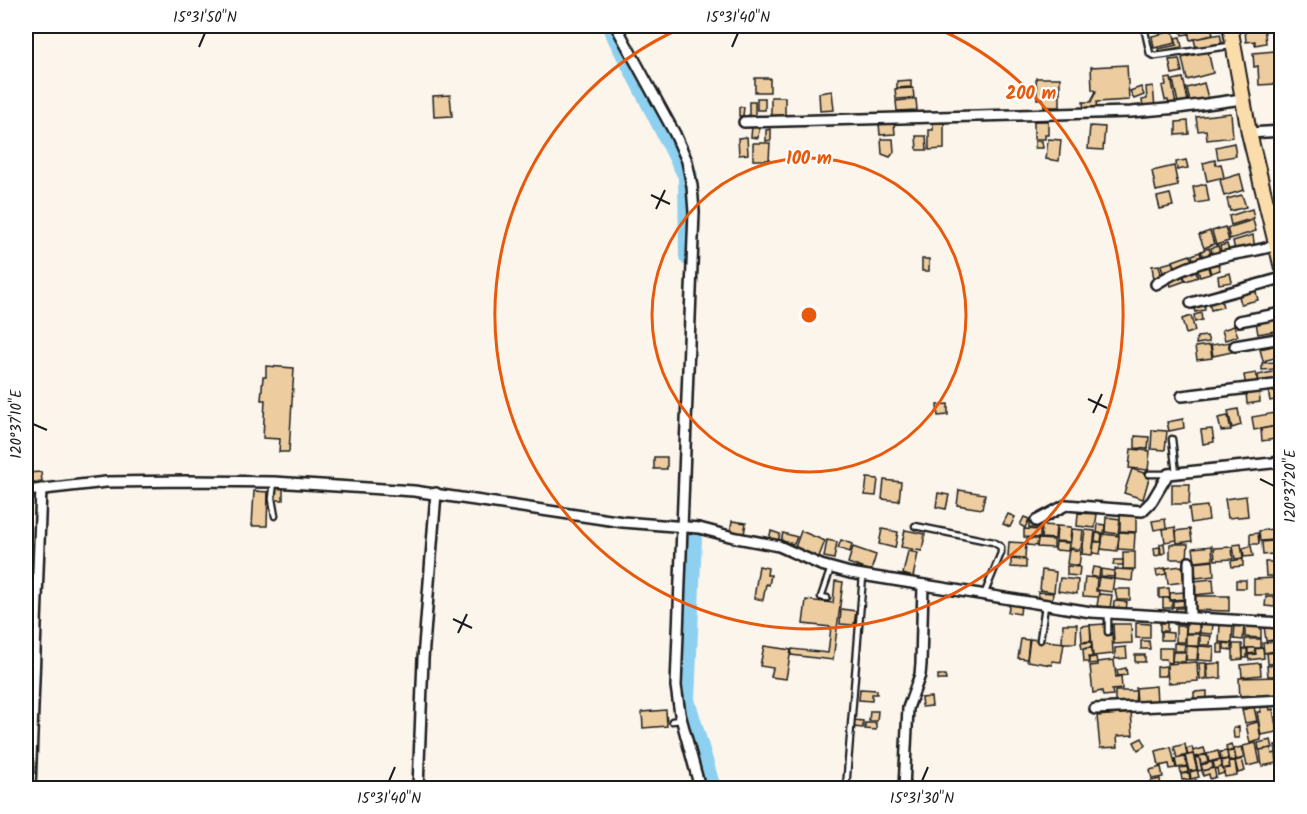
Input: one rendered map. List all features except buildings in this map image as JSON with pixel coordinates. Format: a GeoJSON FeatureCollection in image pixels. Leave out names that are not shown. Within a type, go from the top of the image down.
{"type":"FeatureCollection","features":[{"type":"Feature","properties":{"kind":"main road"},"geometry":{"type":"LineString","coordinates":[[1230,26],[1249,133],[1277,238],[1281,268]]}},
{"type":"Feature","properties":{"kind":"street"},"geometry":{"type":"LineString","coordinates":[[616,26],[675,134],[687,161],[692,186],[694,212],[676,720],[700,789]]}},
{"type":"Feature","properties":{"kind":"street"},"geometry":{"type":"LineString","coordinates":[[744,122],[1131,112],[1242,99]]}},
{"type":"Feature","properties":{"kind":"street"},"geometry":{"type":"LineString","coordinates":[[1249,133],[1281,131]]}},
{"type":"Feature","properties":{"kind":"street"},"geometry":{"type":"LineString","coordinates":[[1156,284],[1169,276],[1219,259],[1260,251],[1277,238]]}},
{"type":"Feature","properties":{"kind":"street"},"geometry":{"type":"LineString","coordinates":[[1191,303],[1281,278]]}},
{"type":"Feature","properties":{"kind":"street"},"geometry":{"type":"LineString","coordinates":[[1239,321],[1281,313]]}},
{"type":"Feature","properties":{"kind":"street"},"geometry":{"type":"LineString","coordinates":[[1235,346],[1281,338]]}},
{"type":"Feature","properties":{"kind":"street"},"geometry":{"type":"LineString","coordinates":[[1182,396],[1281,384]]}},
{"type":"Feature","properties":{"kind":"street"},"geometry":{"type":"LineString","coordinates":[[1036,521],[1066,505],[1142,511],[1172,473],[1281,462]]}},
{"type":"Feature","properties":{"kind":"street"},"geometry":{"type":"LineString","coordinates":[[26,491],[106,482],[274,482],[436,493],[623,522],[699,528],[737,538],[770,543],[831,568],[863,576],[1045,606],[1108,613],[1281,622]]}},
{"type":"Feature","properties":{"kind":"street"},"geometry":{"type":"LineString","coordinates":[[30,789],[41,489]]}},
{"type":"Feature","properties":{"kind":"street"},"geometry":{"type":"LineString","coordinates":[[418,789],[423,659],[436,493]]}},
{"type":"Feature","properties":{"kind":"street"},"geometry":{"type":"LineString","coordinates":[[1189,562],[1190,617]]}},
{"type":"Feature","properties":{"kind":"street"},"geometry":{"type":"LineString","coordinates":[[904,789],[908,708],[920,675],[923,585]]}},
{"type":"Feature","properties":{"kind":"street"},"geometry":{"type":"LineString","coordinates":[[26,639],[36,639]]}},
{"type":"Feature","properties":{"kind":"street"},"geometry":{"type":"LineString","coordinates":[[1095,709],[1281,700]]}},
{"type":"Feature","properties":{"kind":"lane"},"geometry":{"type":"LineString","coordinates":[[1144,27],[1150,54],[1155,56],[1233,46]]}},
{"type":"Feature","properties":{"kind":"lane"},"geometry":{"type":"LineString","coordinates":[[1149,474],[1172,473],[1172,439]]}},
{"type":"Feature","properties":{"kind":"lane"},"geometry":{"type":"LineString","coordinates":[[274,482],[272,499],[275,516]]}},
{"type":"Feature","properties":{"kind":"lane"},"geometry":{"type":"LineString","coordinates":[[915,526],[993,542],[1001,547],[1001,553],[984,595]]}},
{"type":"Feature","properties":{"kind":"lane"},"geometry":{"type":"LineString","coordinates":[[827,598],[821,597],[831,568]]}},
{"type":"Feature","properties":{"kind":"lane"},"geometry":{"type":"LineString","coordinates":[[846,789],[863,576]]}},
{"type":"Feature","properties":{"kind":"lane"},"geometry":{"type":"LineString","coordinates":[[1040,640],[1045,606]]}},
{"type":"Feature","properties":{"kind":"lane"},"geometry":{"type":"LineString","coordinates":[[1108,613],[1108,632]]}},
{"type":"Feature","properties":{"kind":"waterway"},"geometry":{"type":"LineString","coordinates":[[614,31],[688,176],[689,256]]}},
{"type":"Feature","properties":{"kind":"waterway"},"geometry":{"type":"LineString","coordinates":[[692,539],[685,700],[711,788]]}}]}
